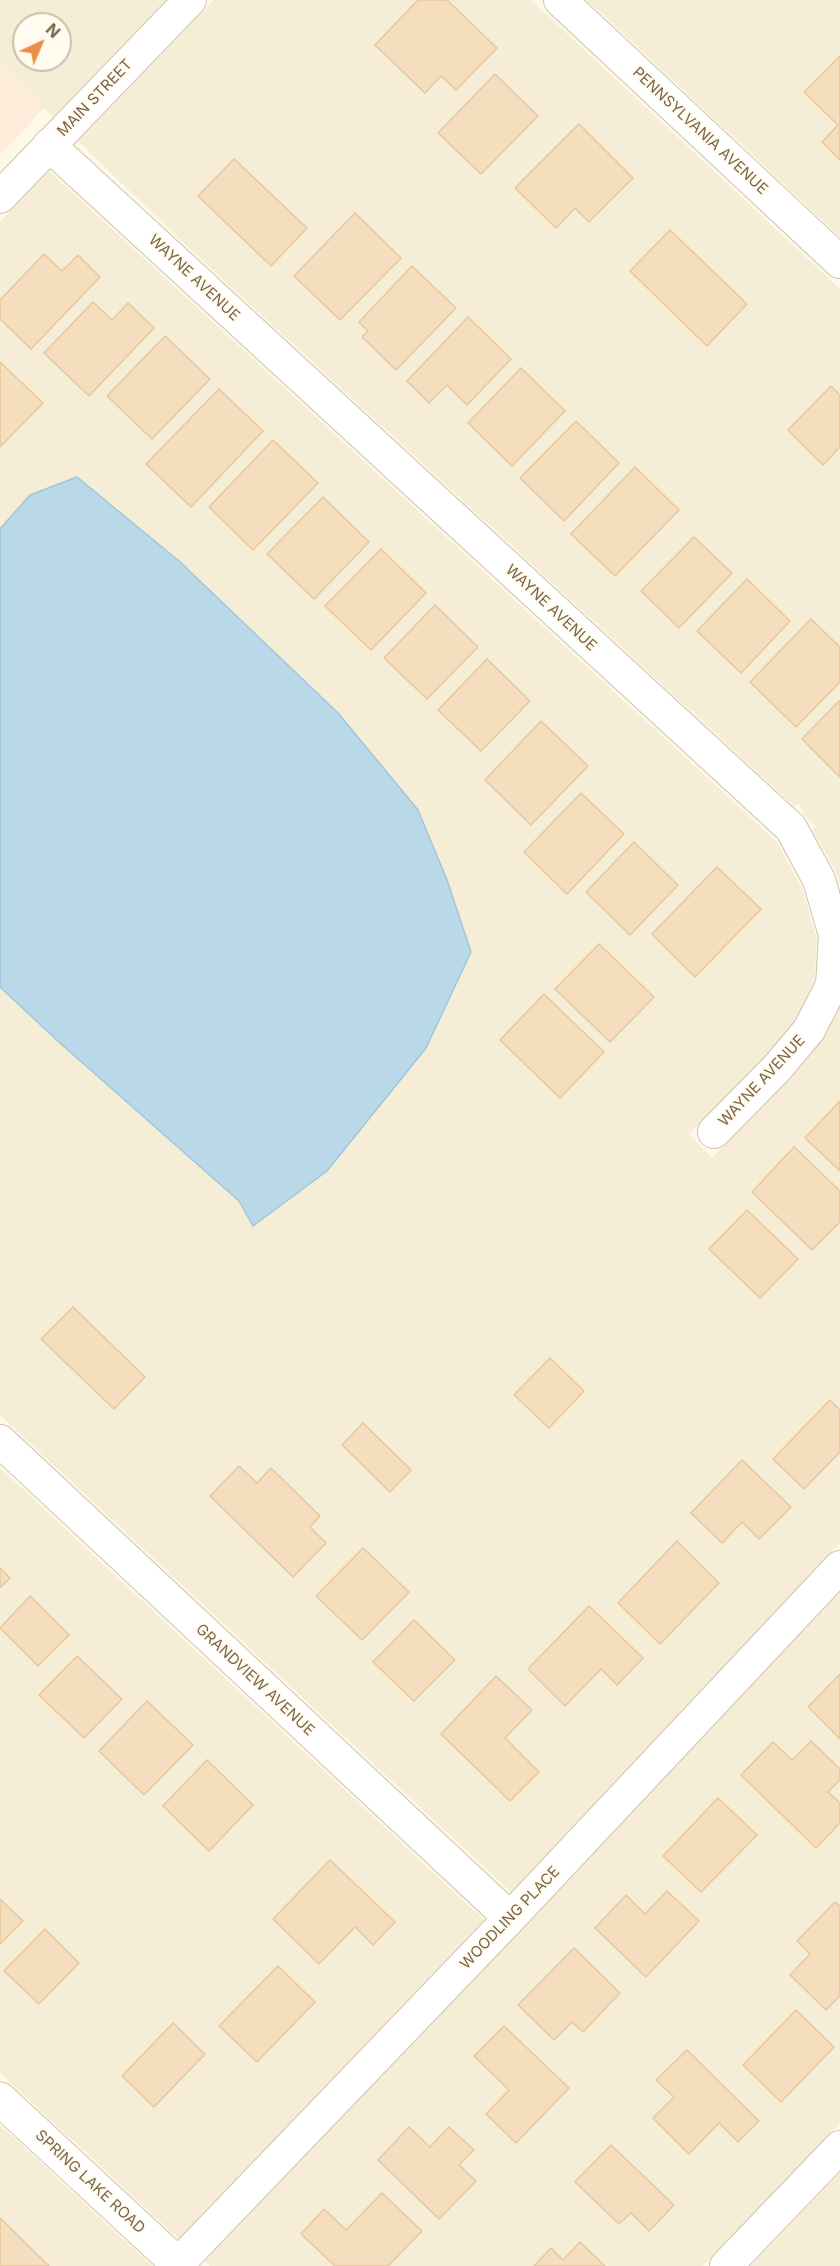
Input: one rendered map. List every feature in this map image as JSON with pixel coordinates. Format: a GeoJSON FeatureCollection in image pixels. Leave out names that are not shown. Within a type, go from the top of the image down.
{"type":"FeatureCollection","features":[{"type":"Feature","properties":{"kind":"street","name":"MAIN STREET"},"geometry":{"type":"LineString","coordinates":[[0,197],[190,0]]}},
{"type":"Feature","properties":{"kind":"street","name":"PENNSYLVANIA AVENUE"},"geometry":{"type":"LineString","coordinates":[[560,0],[840,262]]}},
{"type":"Feature","properties":{"kind":"street","name":"WAYNE AVENUE"},"geometry":{"type":"LineString","coordinates":[[50,145],[791,828],[819,880],[835,935],[832,985],[809,1030],[777,1068],[714,1132]]}},
{"type":"Feature","properties":{"kind":"street","name":"GRANDVIEW AVENUE"},"geometry":{"type":"LineString","coordinates":[[0,1441],[510,1918]]}},
{"type":"Feature","properties":{"kind":"street","name":"WOODLING PLACE"},"geometry":{"type":"LineString","coordinates":[[178,2265],[840,1568]]}},
{"type":"Feature","properties":{"kind":"street","name":"SPRING LAKE ROAD"},"geometry":{"type":"LineString","coordinates":[[0,2099],[178,2265]]}},
{"type":"Feature","properties":{"kind":"street"},"geometry":{"type":"LineString","coordinates":[[726,2266],[840,2147]]}},
{"type":"Feature","properties":{"kind":"shaded area"},"geometry":{"type":"Polygon","coordinates":[[[0,0],[167,0],[53,117],[0,63],[0,0]]]}},
{"type":"Feature","properties":{"kind":"shaded area"},"geometry":{"type":"Polygon","coordinates":[[[214,0],[531,0],[840,289],[840,885],[813,830],[816,826],[805,816],[799,804],[794,806],[191,250],[78,141],[214,0]]]}},
{"type":"Feature","properties":{"kind":"shaded area"},"geometry":{"type":"Polygon","coordinates":[[[587,0],[840,0],[840,237],[587,0]]]}},
{"type":"Feature","properties":{"kind":"shaded area"},"geometry":{"type":"Polygon","coordinates":[[[0,63],[44,108],[0,155],[0,63]]]}},
{"type":"Feature","properties":{"kind":"shaded area"},"geometry":{"type":"Polygon","coordinates":[[[49,171],[776,841],[802,888],[817,940],[814,982],[795,1022],[765,1057],[689,1134],[712,1158],[789,1080],[822,1041],[840,1007],[840,1543],[511,1892],[0,1415],[0,987],[239,1201],[253,1226],[338,713],[179,561],[77,477],[30,495],[0,529],[0,222],[49,171]]]}},
{"type":"Feature","properties":{"kind":"shaded area"},"geometry":{"type":"Polygon","coordinates":[[[0,1468],[484,1920],[179,2239],[0,2073],[0,1468]]]}},
{"type":"Feature","properties":{"kind":"shaded area"},"geometry":{"type":"Polygon","coordinates":[[[840,1592],[840,2123],[703,2266],[210,2266],[204,2261],[509,1943],[840,1592]]]}},
{"type":"Feature","properties":{"kind":"shaded area"},"geometry":{"type":"Polygon","coordinates":[[[0,2125],[152,2266],[0,2266],[0,2125]]]}},
{"type":"Feature","properties":{"kind":"shaded area"},"geometry":{"type":"Polygon","coordinates":[[[840,2172],[840,2266],[750,2266],[840,2172]]]}},
{"type":"Feature","properties":{"kind":"water"},"geometry":{"type":"Polygon","coordinates":[[[77,477],[179,561],[338,713],[418,810],[447,880],[471,952],[426,1048],[327,1171],[253,1226],[239,1201],[0,987],[0,529],[30,495],[77,477]]]}},
{"type":"Feature","properties":{"kind":"building"},"geometry":{"type":"Polygon","coordinates":[[[418,0],[447,0],[497,48],[456,90],[441,76],[425,93],[375,45],[418,0]]]}},
{"type":"Feature","properties":{"kind":"building"},"geometry":{"type":"Polygon","coordinates":[[[840,56],[840,160],[822,142],[838,125],[804,92],[840,56]]]}},
{"type":"Feature","properties":{"kind":"building"},"geometry":{"type":"Polygon","coordinates":[[[495,74],[538,116],[481,174],[438,133],[495,74]]]}},
{"type":"Feature","properties":{"kind":"building"},"geometry":{"type":"Polygon","coordinates":[[[579,124],[633,178],[589,222],[575,208],[556,228],[515,188],[579,124]]]}},
{"type":"Feature","properties":{"kind":"building"},"geometry":{"type":"Polygon","coordinates":[[[234,159],[307,228],[271,266],[198,196],[234,159]]]}},
{"type":"Feature","properties":{"kind":"building"},"geometry":{"type":"Polygon","coordinates":[[[355,213],[401,258],[340,320],[294,276],[355,213]]]}},
{"type":"Feature","properties":{"kind":"building"},"geometry":{"type":"Polygon","coordinates":[[[670,230],[747,304],[707,346],[630,271],[670,230]]]}},
{"type":"Feature","properties":{"kind":"building"},"geometry":{"type":"Polygon","coordinates":[[[44,254],[62,271],[78,255],[100,277],[31,349],[0,319],[0,300],[44,254]]]}},
{"type":"Feature","properties":{"kind":"building"},"geometry":{"type":"Polygon","coordinates":[[[412,266],[456,308],[396,370],[362,337],[368,331],[359,322],[412,266]]]}},
{"type":"Feature","properties":{"kind":"building"},"geometry":{"type":"Polygon","coordinates":[[[93,302],[112,320],[128,303],[154,328],[89,396],[44,353],[93,302]]]}},
{"type":"Feature","properties":{"kind":"building"},"geometry":{"type":"Polygon","coordinates":[[[468,317],[511,359],[467,405],[447,385],[429,403],[407,381],[468,317]]]}},
{"type":"Feature","properties":{"kind":"building"},"geometry":{"type":"Polygon","coordinates":[[[165,336],[210,379],[152,439],[107,396],[165,336]]]}},
{"type":"Feature","properties":{"kind":"building"},"geometry":{"type":"Polygon","coordinates":[[[0,362],[43,403],[0,447],[0,362]]]}},
{"type":"Feature","properties":{"kind":"building"},"geometry":{"type":"Polygon","coordinates":[[[521,368],[565,411],[512,466],[468,423],[521,368]]]}},
{"type":"Feature","properties":{"kind":"building"},"geometry":{"type":"Polygon","coordinates":[[[831,386],[840,395],[840,447],[823,465],[788,430],[831,386]]]}},
{"type":"Feature","properties":{"kind":"building"},"geometry":{"type":"Polygon","coordinates":[[[219,389],[263,431],[191,507],[146,464],[219,389]]]}},
{"type":"Feature","properties":{"kind":"building"},"geometry":{"type":"Polygon","coordinates":[[[576,421],[619,463],[564,521],[520,478],[576,421]]]}},
{"type":"Feature","properties":{"kind":"building"},"geometry":{"type":"Polygon","coordinates":[[[273,440],[318,483],[253,550],[209,507],[273,440]]]}},
{"type":"Feature","properties":{"kind":"building"},"geometry":{"type":"Polygon","coordinates":[[[635,467],[679,510],[615,576],[571,534],[635,467]]]}},
{"type":"Feature","properties":{"kind":"building"},"geometry":{"type":"Polygon","coordinates":[[[323,497],[369,542],[314,599],[267,554],[323,497]]]}},
{"type":"Feature","properties":{"kind":"building"},"geometry":{"type":"Polygon","coordinates":[[[694,537],[732,573],[679,628],[641,591],[694,537]]]}},
{"type":"Feature","properties":{"kind":"building"},"geometry":{"type":"Polygon","coordinates":[[[381,549],[426,593],[371,650],[325,606],[381,549]]]}},
{"type":"Feature","properties":{"kind":"building"},"geometry":{"type":"Polygon","coordinates":[[[747,579],[790,621],[741,673],[697,631],[747,579]]]}},
{"type":"Feature","properties":{"kind":"building"},"geometry":{"type":"Polygon","coordinates":[[[435,605],[478,647],[427,699],[384,658],[435,605]]]}},
{"type":"Feature","properties":{"kind":"building"},"geometry":{"type":"Polygon","coordinates":[[[811,619],[840,647],[840,682],[796,727],[750,682],[811,619]]]}},
{"type":"Feature","properties":{"kind":"building"},"geometry":{"type":"Polygon","coordinates":[[[487,659],[530,701],[481,751],[438,710],[487,659]]]}},
{"type":"Feature","properties":{"kind":"building"},"geometry":{"type":"Polygon","coordinates":[[[840,700],[840,777],[802,739],[840,700]]]}},
{"type":"Feature","properties":{"kind":"building"},"geometry":{"type":"Polygon","coordinates":[[[541,721],[588,766],[531,825],[485,780],[541,721]]]}},
{"type":"Feature","properties":{"kind":"building"},"geometry":{"type":"Polygon","coordinates":[[[581,793],[624,834],[567,894],[524,852],[581,793]]]}},
{"type":"Feature","properties":{"kind":"building"},"geometry":{"type":"Polygon","coordinates":[[[634,842],[678,885],[630,935],[586,892],[634,842]]]}},
{"type":"Feature","properties":{"kind":"building"},"geometry":{"type":"Polygon","coordinates":[[[717,867],[761,909],[695,977],[652,934],[717,867]]]}},
{"type":"Feature","properties":{"kind":"building"},"geometry":{"type":"Polygon","coordinates":[[[599,944],[654,997],[610,1042],[555,989],[599,944]]]}},
{"type":"Feature","properties":{"kind":"building"},"geometry":{"type":"Polygon","coordinates":[[[544,994],[604,1052],[560,1098],[500,1040],[544,994]]]}},
{"type":"Feature","properties":{"kind":"building"},"geometry":{"type":"Polygon","coordinates":[[[840,1101],[840,1171],[805,1138],[840,1101]]]}},
{"type":"Feature","properties":{"kind":"building"},"geometry":{"type":"Polygon","coordinates":[[[794,1147],[840,1191],[840,1222],[812,1250],[752,1192],[794,1147]]]}},
{"type":"Feature","properties":{"kind":"building"},"geometry":{"type":"Polygon","coordinates":[[[747,1210],[798,1259],[760,1298],[709,1249],[747,1210]]]}},
{"type":"Feature","properties":{"kind":"building"},"geometry":{"type":"Polygon","coordinates":[[[73,1307],[145,1377],[114,1409],[41,1339],[73,1307]]]}},
{"type":"Feature","properties":{"kind":"building"},"geometry":{"type":"Polygon","coordinates":[[[550,1358],[584,1391],[549,1428],[514,1395],[550,1358]]]}},
{"type":"Feature","properties":{"kind":"building"},"geometry":{"type":"Polygon","coordinates":[[[830,1400],[840,1410],[840,1452],[804,1489],[773,1459],[830,1400]]]}},
{"type":"Feature","properties":{"kind":"building"},"geometry":{"type":"Polygon","coordinates":[[[363,1423],[411,1470],[390,1492],[342,1445],[363,1423]]]}},
{"type":"Feature","properties":{"kind":"building"},"geometry":{"type":"Polygon","coordinates":[[[742,1460],[791,1507],[759,1539],[742,1522],[722,1543],[691,1513],[742,1460]]]}},
{"type":"Feature","properties":{"kind":"building"},"geometry":{"type":"Polygon","coordinates":[[[239,1466],[257,1483],[271,1468],[320,1516],[310,1527],[326,1543],[293,1577],[210,1496],[239,1466]]]}},
{"type":"Feature","properties":{"kind":"building"},"geometry":{"type":"Polygon","coordinates":[[[677,1541],[719,1583],[660,1644],[618,1603],[677,1541]]]}},
{"type":"Feature","properties":{"kind":"building"},"geometry":{"type":"Polygon","coordinates":[[[363,1548],[409,1592],[362,1640],[316,1596],[363,1548]]]}},
{"type":"Feature","properties":{"kind":"building"},"geometry":{"type":"Polygon","coordinates":[[[0,1568],[10,1578],[0,1588],[0,1568]]]}},
{"type":"Feature","properties":{"kind":"building"},"geometry":{"type":"Polygon","coordinates":[[[30,1596],[69,1635],[38,1666],[0,1628],[30,1596]]]}},
{"type":"Feature","properties":{"kind":"building"},"geometry":{"type":"Polygon","coordinates":[[[589,1606],[643,1658],[617,1685],[601,1669],[565,1706],[528,1669],[589,1606]]]}},
{"type":"Feature","properties":{"kind":"building"},"geometry":{"type":"Polygon","coordinates":[[[414,1620],[455,1660],[414,1701],[373,1662],[414,1620]]]}},
{"type":"Feature","properties":{"kind":"building"},"geometry":{"type":"Polygon","coordinates":[[[77,1656],[122,1699],[84,1738],[39,1695],[77,1656]]]}},
{"type":"Feature","properties":{"kind":"building"},"geometry":{"type":"Polygon","coordinates":[[[840,1674],[840,1739],[808,1707],[840,1674]]]}},
{"type":"Feature","properties":{"kind":"building"},"geometry":{"type":"Polygon","coordinates":[[[496,1676],[532,1710],[505,1738],[539,1772],[510,1801],[441,1734],[496,1676]]]}},
{"type":"Feature","properties":{"kind":"building"},"geometry":{"type":"Polygon","coordinates":[[[147,1701],[193,1745],[144,1795],[99,1751],[147,1701]]]}},
{"type":"Feature","properties":{"kind":"building"},"geometry":{"type":"Polygon","coordinates":[[[811,1741],[840,1769],[840,1780],[828,1792],[840,1803],[840,1823],[816,1848],[741,1775],[773,1742],[792,1760],[811,1741]]]}},
{"type":"Feature","properties":{"kind":"building"},"geometry":{"type":"Polygon","coordinates":[[[207,1760],[253,1805],[209,1851],[163,1806],[207,1760]]]}},
{"type":"Feature","properties":{"kind":"building"},"geometry":{"type":"Polygon","coordinates":[[[718,1798],[757,1835],[701,1892],[663,1856],[718,1798]]]}},
{"type":"Feature","properties":{"kind":"building"},"geometry":{"type":"Polygon","coordinates":[[[330,1860],[395,1922],[373,1945],[355,1927],[319,1964],[273,1919],[330,1860]]]}},
{"type":"Feature","properties":{"kind":"building"},"geometry":{"type":"Polygon","coordinates":[[[667,1891],[699,1921],[646,1977],[595,1928],[626,1895],[645,1914],[667,1891]]]}},
{"type":"Feature","properties":{"kind":"building"},"geometry":{"type":"Polygon","coordinates":[[[0,1899],[23,1921],[0,1944],[0,1899]]]}},
{"type":"Feature","properties":{"kind":"building"},"geometry":{"type":"Polygon","coordinates":[[[835,1902],[840,1906],[840,1996],[826,2010],[790,1975],[810,1954],[797,1941],[835,1902]]]}},
{"type":"Feature","properties":{"kind":"building"},"geometry":{"type":"Polygon","coordinates":[[[45,1929],[79,1963],[39,2004],[4,1971],[45,1929]]]}},
{"type":"Feature","properties":{"kind":"building"},"geometry":{"type":"Polygon","coordinates":[[[574,1948],[620,1993],[583,2032],[572,2022],[554,2040],[518,2005],[574,1948]]]}},
{"type":"Feature","properties":{"kind":"building"},"geometry":{"type":"Polygon","coordinates":[[[278,1966],[315,2002],[257,2062],[219,2026],[278,1966]]]}},
{"type":"Feature","properties":{"kind":"building"},"geometry":{"type":"Polygon","coordinates":[[[796,2010],[834,2047],[781,2102],[743,2065],[796,2010]]]}},
{"type":"Feature","properties":{"kind":"building"},"geometry":{"type":"Polygon","coordinates":[[[173,2023],[205,2054],[154,2107],[122,2076],[173,2023]]]}},
{"type":"Feature","properties":{"kind":"building"},"geometry":{"type":"Polygon","coordinates":[[[504,2026],[569,2088],[516,2143],[486,2114],[509,2090],[474,2056],[504,2026]]]}},
{"type":"Feature","properties":{"kind":"building"},"geometry":{"type":"Polygon","coordinates":[[[687,2050],[759,2121],[738,2142],[719,2123],[689,2154],[653,2118],[674,2097],[656,2080],[687,2050]]]}},
{"type":"Feature","properties":{"kind":"building"},"geometry":{"type":"Polygon","coordinates":[[[409,2127],[430,2147],[449,2127],[474,2150],[459,2165],[476,2181],[439,2219],[378,2160],[409,2127]]]}},
{"type":"Feature","properties":{"kind":"building"},"geometry":{"type":"Polygon","coordinates":[[[611,2145],[674,2205],[649,2231],[631,2213],[619,2224],[575,2182],[611,2145]]]}},
{"type":"Feature","properties":{"kind":"building"},"geometry":{"type":"Polygon","coordinates":[[[382,2193],[422,2231],[388,2266],[335,2266],[301,2234],[324,2209],[346,2230],[382,2193]]]}},
{"type":"Feature","properties":{"kind":"building"},"geometry":{"type":"Polygon","coordinates":[[[0,2218],[49,2266],[0,2266],[0,2218]]]}},
{"type":"Feature","properties":{"kind":"building"},"geometry":{"type":"Polygon","coordinates":[[[580,2242],[605,2266],[534,2266],[551,2248],[563,2260],[580,2242]]]}}]}
